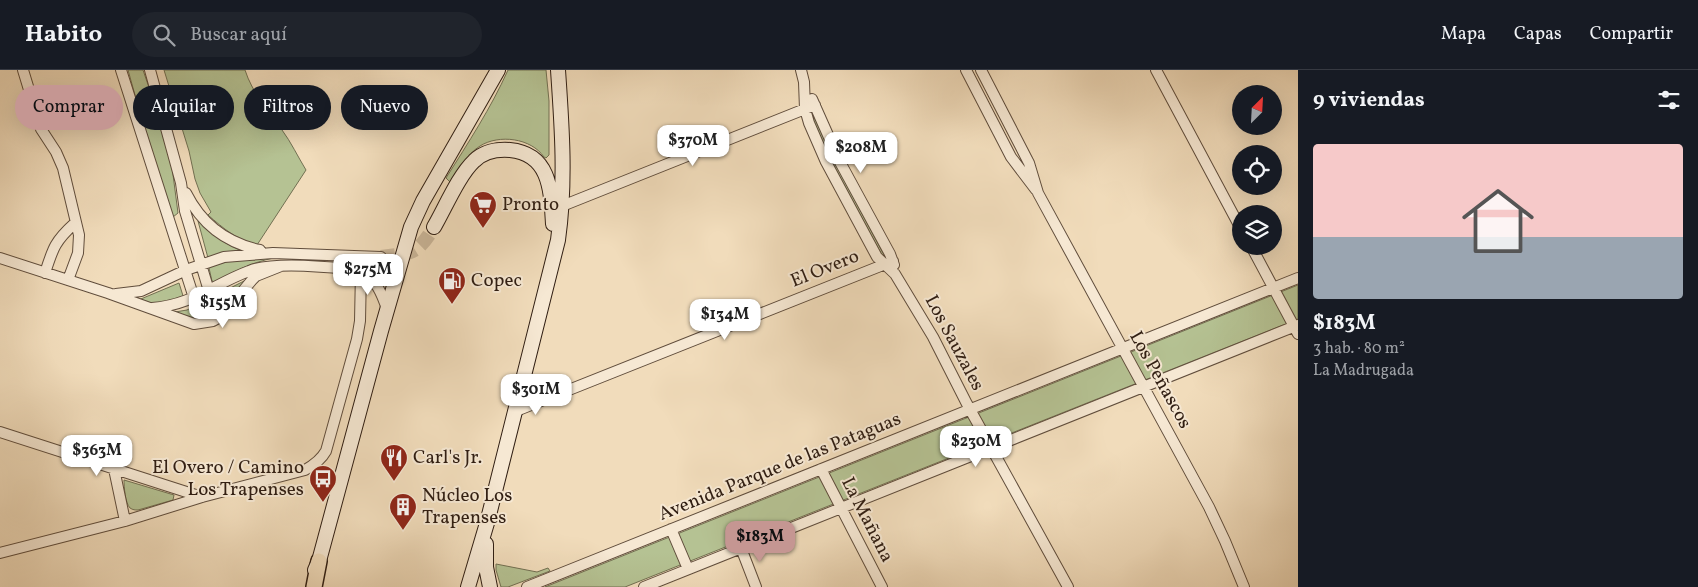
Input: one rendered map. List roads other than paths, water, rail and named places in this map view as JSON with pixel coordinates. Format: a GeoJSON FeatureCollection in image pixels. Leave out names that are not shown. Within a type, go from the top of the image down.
{"type":"FeatureCollection","features":[{"type":"Feature","properties":{"kind":"main road"},"geometry":{"type":"LineString","coordinates":[[314,587],[319,561],[387,310],[412,227],[423,201],[499,70]]}},
{"type":"Feature","properties":{"kind":"main road"},"geometry":{"type":"LineString","coordinates":[[468,587],[487,523],[555,254],[562,206],[562,144],[557,71]]}},
{"type":"Feature","properties":{"kind":"main road"},"geometry":{"type":"LineString","coordinates":[[434,227],[473,162],[492,152],[513,150],[532,158],[542,167],[545,173],[552,199],[555,254]]}},
{"type":"Feature","properties":{"kind":"main road"},"geometry":{"type":"LineString","coordinates":[[487,523],[486,567],[490,587]]}},
{"type":"Feature","properties":{"kind":"main road"},"geometry":{"type":"LineString","coordinates":[[307,587],[319,561]]}},
{"type":"Feature","properties":{"kind":"street"},"geometry":{"type":"LineString","coordinates":[[24,70],[41,129],[56,152],[63,168],[79,235],[78,253],[68,280]]}},
{"type":"Feature","properties":{"kind":"street"},"geometry":{"type":"LineString","coordinates":[[121,70],[194,298]]}},
{"type":"Feature","properties":{"kind":"street"},"geometry":{"type":"LineString","coordinates":[[150,70],[181,183],[185,211],[209,291]]}},
{"type":"Feature","properties":{"kind":"street","name":"Los Sauzales"},"geometry":{"type":"LineString","coordinates":[[801,70],[810,107],[809,123],[826,162],[877,257],[889,262],[933,336],[970,409],[1068,587]]}},
{"type":"Feature","properties":{"kind":"street","name":"Los Peñascos"},"geometry":{"type":"LineString","coordinates":[[966,70],[1011,157],[1038,193],[1209,507],[1244,587]]}},
{"type":"Feature","properties":{"kind":"street","name":"Los Peñascos"},"geometry":{"type":"LineString","coordinates":[[981,70],[1029,163],[1038,193]]}},
{"type":"Feature","properties":{"kind":"street"},"geometry":{"type":"LineString","coordinates":[[1156,70],[1232,212]]}},
{"type":"Feature","properties":{"kind":"street"},"geometry":{"type":"LineString","coordinates":[[562,206],[810,107]]}},
{"type":"Feature","properties":{"kind":"street"},"geometry":{"type":"LineString","coordinates":[[181,183],[193,207],[210,226],[231,241],[273,253]]}},
{"type":"Feature","properties":{"kind":"street"},"geometry":{"type":"LineString","coordinates":[[45,273],[54,245],[75,223]]}},
{"type":"Feature","properties":{"kind":"street"},"geometry":{"type":"LineString","coordinates":[[108,293],[128,294],[141,291],[186,270],[224,258],[273,253],[381,257]]}},
{"type":"Feature","properties":{"kind":"street"},"geometry":{"type":"LineString","coordinates":[[644,587],[1143,387],[1297,329],[1255,255]]}},
{"type":"Feature","properties":{"kind":"street"},"geometry":{"type":"LineString","coordinates":[[0,258],[108,293],[194,324],[213,321],[229,308],[256,276],[281,266]]}},
{"type":"Feature","properties":{"kind":"street","name":"El Overo"},"geometry":{"type":"LineString","coordinates":[[516,410],[889,262]]}},
{"type":"Feature","properties":{"kind":"street"},"geometry":{"type":"LineString","coordinates":[[148,308],[175,305],[194,298],[250,270],[281,266],[361,271],[367,274],[374,282],[382,295],[387,310]]}},
{"type":"Feature","properties":{"kind":"street"},"geometry":{"type":"LineString","coordinates":[[0,553],[124,521],[305,470],[321,459],[330,440],[357,339],[360,321],[361,271]]}},
{"type":"Feature","properties":{"kind":"street","name":"Avenida Parque de las Pataguas"},"geometry":{"type":"LineString","coordinates":[[527,587],[542,584],[821,469],[1298,278]]}},
{"type":"Feature","properties":{"kind":"street"},"geometry":{"type":"LineString","coordinates":[[523,382],[535,396],[548,398]]}},
{"type":"Feature","properties":{"kind":"street"},"geometry":{"type":"LineString","coordinates":[[0,432],[202,498]]}},
{"type":"Feature","properties":{"kind":"street"},"geometry":{"type":"LineString","coordinates":[[114,469],[124,521]]}},
{"type":"Feature","properties":{"kind":"street","name":"La Mañana"},"geometry":{"type":"LineString","coordinates":[[821,469],[882,587]]}},
{"type":"Feature","properties":{"kind":"street"},"geometry":{"type":"LineString","coordinates":[[671,530],[688,569]]}},
{"type":"Feature","properties":{"kind":"street"},"geometry":{"type":"LineString","coordinates":[[741,548],[756,587]]}},
{"type":"Feature","properties":{"kind":"tunnel"},"geometry":{"type":"LineString","coordinates":[[381,257],[400,255],[413,251],[423,243],[434,227]]}},
{"type":"Feature","properties":{"kind":"place","name":"Pronto"},"geometry":{"type":"Point","coordinates":[483,229]}},
{"type":"Feature","properties":{"kind":"place","name":"Copec"},"geometry":{"type":"Point","coordinates":[452,305]}},
{"type":"Feature","properties":{"kind":"place","name":"Carl's Jr."},"geometry":{"type":"Point","coordinates":[394,482]}},
{"type":"Feature","properties":{"kind":"place","name":"El Overo / Camino Los Trapenses"},"geometry":{"type":"Point","coordinates":[323,503]}},
{"type":"Feature","properties":{"kind":"place","name":"Núcleo Los Trapenses"},"geometry":{"type":"Point","coordinates":[403,531]}}]}
